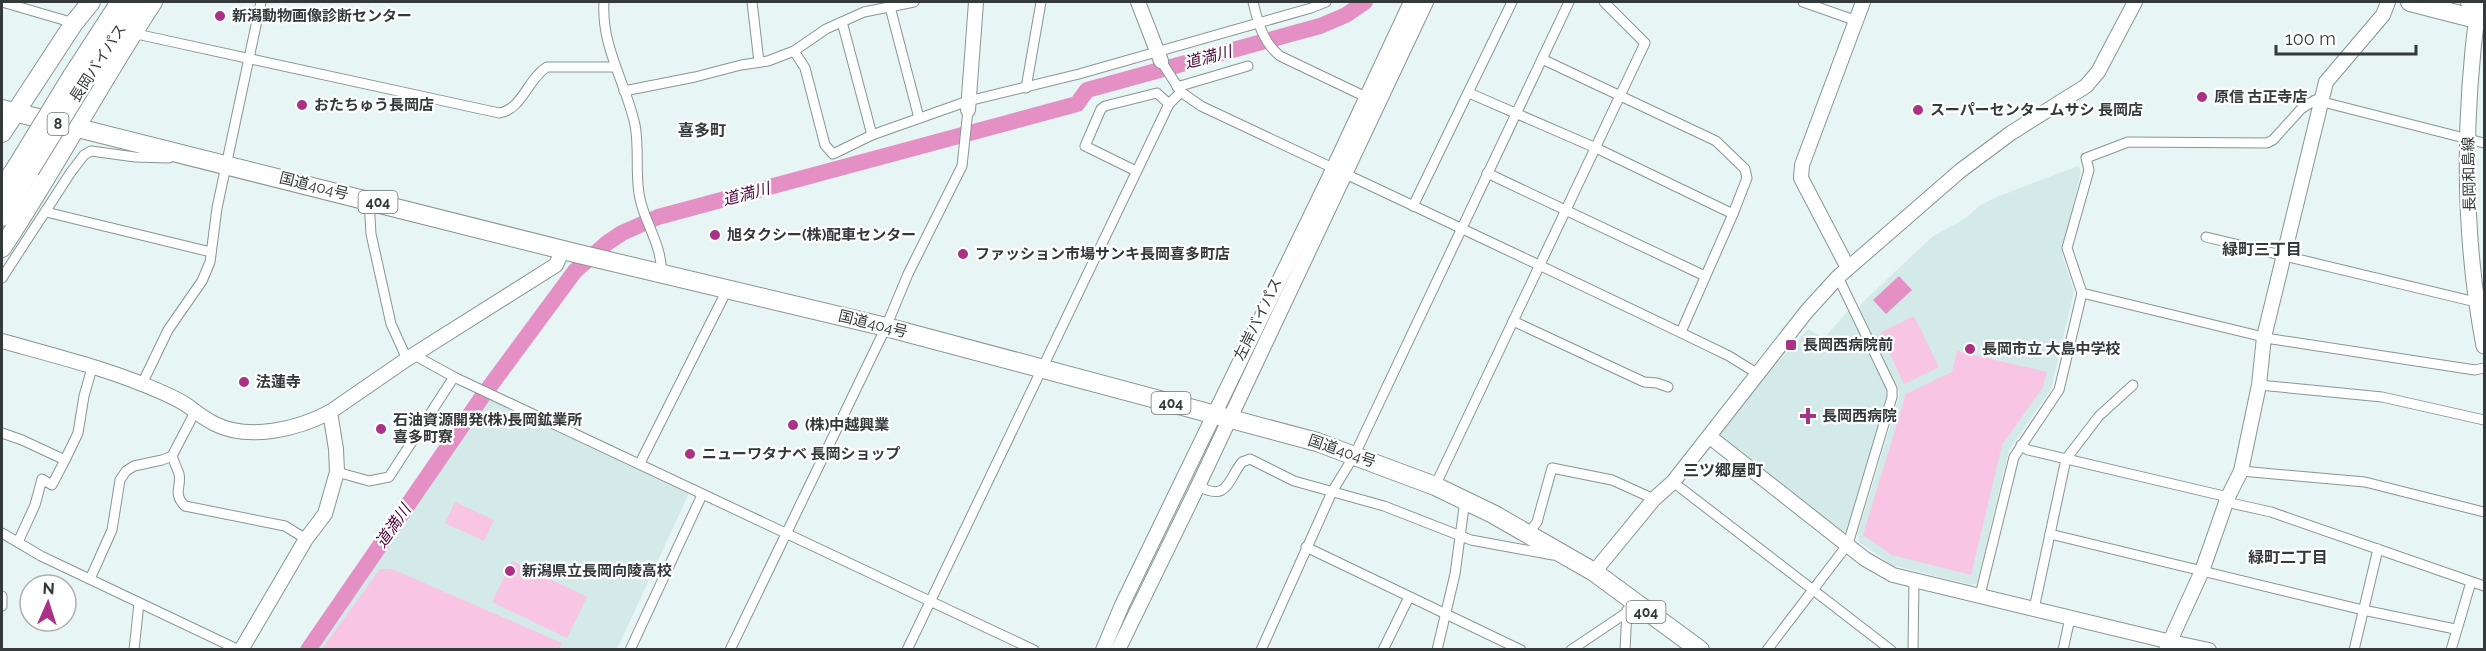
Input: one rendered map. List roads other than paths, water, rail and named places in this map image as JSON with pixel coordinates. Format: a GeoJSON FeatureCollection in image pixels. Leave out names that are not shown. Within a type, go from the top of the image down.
{"type":"FeatureCollection","features":[{"type":"Feature","properties":{"kind":"highway"},"geometry":{"type":"LineString","coordinates":[[2,133],[8,110],[91,2]]}},
{"type":"Feature","properties":{"kind":"highway","name":"長岡バイパス"},"geometry":{"type":"LineString","coordinates":[[2,217],[23,168],[79,78],[120,2]]}},
{"type":"Feature","properties":{"kind":"highway","name":"長岡バイパス"},"geometry":{"type":"LineString","coordinates":[[79,78],[138,2]]}},
{"type":"Feature","properties":{"kind":"highway"},"geometry":{"type":"LineString","coordinates":[[2,248],[153,2]]}},
{"type":"Feature","properties":{"kind":"highway"},"geometry":{"type":"LineString","coordinates":[[2410,2],[2479,9]]}},
{"type":"Feature","properties":{"kind":"highway","name":"国道404号"},"geometry":{"type":"LineString","coordinates":[[8,110],[600,259],[886,327],[1042,367],[1355,454],[1435,486],[1528,534],[1594,572],[1628,606],[1700,650]]}},
{"type":"Feature","properties":{"kind":"highway"},"geometry":{"type":"LineString","coordinates":[[58,158],[80,140],[181,153]]}},
{"type":"Feature","properties":{"kind":"highway","name":"長岡バイパス"},"geometry":{"type":"LineString","coordinates":[[2,189],[23,168]]}},
{"type":"Feature","properties":{"kind":"main road","name":"長岡和島線"},"geometry":{"type":"LineString","coordinates":[[2479,9],[2469,85],[2468,137],[2469,203],[2484,346]]}},
{"type":"Feature","properties":{"kind":"street"},"geometry":{"type":"LineString","coordinates":[[2,2],[74,23]]}},
{"type":"Feature","properties":{"kind":"street"},"geometry":{"type":"LineString","coordinates":[[142,384],[168,330],[202,281],[210,262],[225,164],[261,2]]}},
{"type":"Feature","properties":{"kind":"street"},"geometry":{"type":"LineString","coordinates":[[604,2],[605,29],[614,67],[635,128],[639,192],[662,262],[661,273]]}},
{"type":"Feature","properties":{"kind":"street"},"geometry":{"type":"LineString","coordinates":[[752,2],[759,62]]}},
{"type":"Feature","properties":{"kind":"street"},"geometry":{"type":"LineString","coordinates":[[859,2],[864,12]]}},
{"type":"Feature","properties":{"kind":"street"},"geometry":{"type":"LineString","coordinates":[[624,91],[768,61],[794,51],[842,22],[864,12],[914,2]]}},
{"type":"Feature","properties":{"kind":"street"},"geometry":{"type":"LineString","coordinates":[[730,650],[886,327],[908,274],[962,166],[976,2]]}},
{"type":"Feature","properties":{"kind":"street"},"geometry":{"type":"LineString","coordinates":[[1026,88],[1041,2]]}},
{"type":"Feature","properties":{"kind":"street"},"geometry":{"type":"LineString","coordinates":[[1138,2],[1159,56],[1178,88],[1201,106],[1681,332],[1729,356],[1758,374]]}},
{"type":"Feature","properties":{"kind":"street"},"geometry":{"type":"LineString","coordinates":[[1253,2],[1259,25],[1270,48],[1280,56],[1366,97]]}},
{"type":"Feature","properties":{"kind":"street"},"geometry":{"type":"LineString","coordinates":[[794,51],[804,68],[828,151],[833,154],[872,135],[919,118],[1026,88],[1159,56],[1259,25],[1310,5],[1326,2]]}},
{"type":"Feature","properties":{"kind":"street","name":"左岸バイパス"},"geometry":{"type":"LineString","coordinates":[[1118,650],[1198,486],[1222,416],[1332,168],[1411,2]]}},
{"type":"Feature","properties":{"kind":"street","name":"左岸バイパス"},"geometry":{"type":"LineString","coordinates":[[1103,650],[1122,605],[1345,175],[1426,2]]}},
{"type":"Feature","properties":{"kind":"street"},"geometry":{"type":"LineString","coordinates":[[1413,206],[1512,2]]}},
{"type":"Feature","properties":{"kind":"street"},"geometry":{"type":"LineString","coordinates":[[1261,650],[1332,492],[1355,454],[1569,2]]}},
{"type":"Feature","properties":{"kind":"street"},"geometry":{"type":"LineString","coordinates":[[1435,486],[1645,43],[1604,2]]}},
{"type":"Feature","properties":{"kind":"street"},"geometry":{"type":"LineString","coordinates":[[1803,2],[1857,21]]}},
{"type":"Feature","properties":{"kind":"street"},"geometry":{"type":"LineString","coordinates":[[1767,650],[1848,544],[1892,397],[1892,389],[1801,178],[1802,165],[1863,2]]}},
{"type":"Feature","properties":{"kind":"street"},"geometry":{"type":"LineString","coordinates":[[1594,572],[1654,499],[1673,482],[1710,437],[1807,311],[1843,273],[1960,171],[2011,133],[2086,86],[2098,72],[2135,2]]}},
{"type":"Feature","properties":{"kind":"street"},"geometry":{"type":"LineString","coordinates":[[2168,646],[2202,571],[2227,499],[2241,471],[2259,385],[2264,337],[2319,101],[2328,76],[2383,15],[2388,2]]}},
{"type":"Feature","properties":{"kind":"street"},"geometry":{"type":"LineString","coordinates":[[890,7],[919,118]]}},
{"type":"Feature","properties":{"kind":"street"},"geometry":{"type":"LineString","coordinates":[[842,22],[872,135]]}},
{"type":"Feature","properties":{"kind":"street"},"geometry":{"type":"LineString","coordinates":[[132,33],[499,113],[507,112],[513,107],[540,71],[547,67],[614,67]]}},
{"type":"Feature","properties":{"kind":"street"},"geometry":{"type":"LineString","coordinates":[[1542,59],[1716,141],[1744,170],[1747,178],[1681,332]]}},
{"type":"Feature","properties":{"kind":"street"},"geometry":{"type":"LineString","coordinates":[[908,650],[1136,171],[1178,88],[1248,66]]}},
{"type":"Feature","properties":{"kind":"street"},"geometry":{"type":"LineString","coordinates":[[1136,171],[1085,146],[1101,109],[1157,93],[1169,104]]}},
{"type":"Feature","properties":{"kind":"street"},"geometry":{"type":"LineString","coordinates":[[1469,93],[1596,148],[1733,214]]}},
{"type":"Feature","properties":{"kind":"street"},"geometry":{"type":"LineString","coordinates":[[1980,595],[2014,457],[2060,390],[2082,293],[2067,248],[2089,170],[2086,158],[2128,142],[2267,142],[2273,140],[2306,104],[2319,101],[2468,137],[2484,143]]}},
{"type":"Feature","properties":{"kind":"street"},"geometry":{"type":"LineString","coordinates":[[2,278],[78,162],[91,152],[107,152],[135,158],[206,160]]}},
{"type":"Feature","properties":{"kind":"street"},"geometry":{"type":"LineString","coordinates":[[1487,173],[1705,276]]}},
{"type":"Feature","properties":{"kind":"street"},"geometry":{"type":"LineString","coordinates":[[369,200],[371,234],[391,324],[411,357],[1034,650]]}},
{"type":"Feature","properties":{"kind":"street"},"geometry":{"type":"LineString","coordinates":[[46,212],[211,252]]}},
{"type":"Feature","properties":{"kind":"street"},"geometry":{"type":"LineString","coordinates":[[2206,237],[2479,298]]}},
{"type":"Feature","properties":{"kind":"street"},"geometry":{"type":"LineString","coordinates":[[2,341],[142,384],[186,405],[226,429],[256,431],[300,425],[330,412],[411,357],[556,266],[569,251]]}},
{"type":"Feature","properties":{"kind":"street"},"geometry":{"type":"LineString","coordinates":[[640,463],[727,290]]}},
{"type":"Feature","properties":{"kind":"street"},"geometry":{"type":"LineString","coordinates":[[2082,293],[2264,337],[2475,370],[2484,368]]}},
{"type":"Feature","properties":{"kind":"street"},"geometry":{"type":"LineString","coordinates":[[1513,321],[1644,382],[1657,382],[1668,387]]}},
{"type":"Feature","properties":{"kind":"street"},"geometry":{"type":"LineString","coordinates":[[18,542],[35,505],[42,479],[52,485],[78,433],[84,396],[92,368]]}},
{"type":"Feature","properties":{"kind":"street"},"geometry":{"type":"LineString","coordinates":[[337,472],[369,481],[389,477],[454,377]]}},
{"type":"Feature","properties":{"kind":"street"},"geometry":{"type":"LineString","coordinates":[[2034,609],[2066,459],[2098,416],[2133,385]]}},
{"type":"Feature","properties":{"kind":"street"},"geometry":{"type":"LineString","coordinates":[[2259,385],[2382,397],[2484,420]]}},
{"type":"Feature","properties":{"kind":"street"},"geometry":{"type":"LineString","coordinates":[[90,579],[112,530],[120,480],[126,471],[134,466],[172,456],[195,412]]}},
{"type":"Feature","properties":{"kind":"street"},"geometry":{"type":"LineString","coordinates":[[2,533],[41,556],[240,649],[306,539],[325,514],[337,472],[330,412]]}},
{"type":"Feature","properties":{"kind":"street"},"geometry":{"type":"LineString","coordinates":[[2,433],[65,460]]}},
{"type":"Feature","properties":{"kind":"street"},"geometry":{"type":"LineString","coordinates":[[1710,437],[1865,559],[1884,570],[1914,580],[2070,618],[2168,646],[2210,650]]}},
{"type":"Feature","properties":{"kind":"street"},"geometry":{"type":"LineString","coordinates":[[2021,445],[2028,450],[2271,512],[2484,586]]}},
{"type":"Feature","properties":{"kind":"street"},"geometry":{"type":"LineString","coordinates":[[172,456],[180,478],[178,495],[185,506],[285,526],[306,539]]}},
{"type":"Feature","properties":{"kind":"street"},"geometry":{"type":"LineString","coordinates":[[1198,486],[1212,493],[1220,492],[1227,486],[1242,462],[1250,459],[1294,481],[1384,506],[1461,536],[1567,558]]}},
{"type":"Feature","properties":{"kind":"street"},"geometry":{"type":"LineString","coordinates":[[1528,534],[1537,522],[1552,468],[1612,480],[1654,499]]}},
{"type":"Feature","properties":{"kind":"street"},"geometry":{"type":"LineString","coordinates":[[2241,471],[2365,482],[2484,512]]}},
{"type":"Feature","properties":{"kind":"street"},"geometry":{"type":"LineString","coordinates":[[1673,482],[1891,650]]}},
{"type":"Feature","properties":{"kind":"street"},"geometry":{"type":"LineString","coordinates":[[630,650],[702,495]]}},
{"type":"Feature","properties":{"kind":"street"},"geometry":{"type":"LineString","coordinates":[[1437,650],[1447,614],[1465,500]]}},
{"type":"Feature","properties":{"kind":"street"},"geometry":{"type":"LineString","coordinates":[[2050,534],[2363,610],[2455,629]]}},
{"type":"Feature","properties":{"kind":"street"},"geometry":{"type":"LineString","coordinates":[[1306,547],[1447,614],[1504,646],[1521,650]]}},
{"type":"Feature","properties":{"kind":"street"},"geometry":{"type":"LineString","coordinates":[[2354,650],[2378,549]]}},
{"type":"Feature","properties":{"kind":"street"},"geometry":{"type":"LineString","coordinates":[[1909,648],[1914,580]]}},
{"type":"Feature","properties":{"kind":"street"},"geometry":{"type":"LineString","coordinates":[[2451,650],[2455,629],[2471,582]]}},
{"type":"Feature","properties":{"kind":"street"},"geometry":{"type":"LineString","coordinates":[[2,596],[2,606]]}},
{"type":"Feature","properties":{"kind":"street"},"geometry":{"type":"LineString","coordinates":[[1383,650],[1409,597]]}},
{"type":"Feature","properties":{"kind":"street"},"geometry":{"type":"LineString","coordinates":[[134,650],[139,603]]}},
{"type":"Feature","properties":{"kind":"street"},"geometry":{"type":"LineString","coordinates":[[1571,650],[1628,606]]}},
{"type":"Feature","properties":{"kind":"street"},"geometry":{"type":"LineString","coordinates":[[1625,650],[1628,606]]}},
{"type":"Feature","properties":{"kind":"street"},"geometry":{"type":"LineString","coordinates":[[2063,650],[2070,618]]}},
{"type":"Feature","properties":{"kind":"waterway","name":"道満川"},"geometry":{"type":"LineString","coordinates":[[308,650],[482,397],[575,271],[622,233],[658,217],[1077,104],[1087,90],[1320,26],[1346,15],[1365,2]]}},
{"type":"Feature","properties":{"kind":"place","name":"新潟動物画像診断センター"},"geometry":{"type":"Point","coordinates":[220,16]}},
{"type":"Feature","properties":{"kind":"place","name":"原信 古正寺店"},"geometry":{"type":"Point","coordinates":[2202,97]}},
{"type":"Feature","properties":{"kind":"place","name":"おたちゅう長岡店"},"geometry":{"type":"Point","coordinates":[302,105]}},
{"type":"Feature","properties":{"kind":"place","name":"スーパーセンタームサシ 長岡店"},"geometry":{"type":"Point","coordinates":[1918,110]}},
{"type":"Feature","properties":{"kind":"place","name":"旭タクシー(株)配車センター"},"geometry":{"type":"Point","coordinates":[715,235]}},
{"type":"Feature","properties":{"kind":"place","name":"ファッション市場サンキ長岡喜多町店"},"geometry":{"type":"Point","coordinates":[963,254]}},
{"type":"Feature","properties":{"kind":"place","name":"長岡西病院前"},"geometry":{"type":"Point","coordinates":[1791,345]}},
{"type":"Feature","properties":{"kind":"place","name":"長岡市立 大島中学校"},"geometry":{"type":"Point","coordinates":[1970,349]}},
{"type":"Feature","properties":{"kind":"place","name":"法蓮寺"},"geometry":{"type":"Point","coordinates":[244,382]}},
{"type":"Feature","properties":{"kind":"place","name":"長岡西病院"},"geometry":{"type":"Point","coordinates":[1808,416]}},
{"type":"Feature","properties":{"kind":"place","name":"(株)中越興業"},"geometry":{"type":"Point","coordinates":[793,425]}},
{"type":"Feature","properties":{"kind":"place","name":"石油資源開発(株)長岡鉱業所 喜多町寮"},"geometry":{"type":"Point","coordinates":[381,429]}},
{"type":"Feature","properties":{"kind":"place","name":"ニューワタナベ 長岡ショップ"},"geometry":{"type":"Point","coordinates":[690,454]}},
{"type":"Feature","properties":{"kind":"place","name":"新潟県立長岡向陵高校"},"geometry":{"type":"Point","coordinates":[510,571]}},
{"type":"Feature","properties":{"kind":"district","name":"喜多町"},"geometry":{"type":"Point","coordinates":[702,130]}},
{"type":"Feature","properties":{"kind":"district","name":"緑町三丁目"},"geometry":{"type":"Point","coordinates":[2262,249]}},
{"type":"Feature","properties":{"kind":"district","name":"三ツ郷屋町"},"geometry":{"type":"Point","coordinates":[1723,470]}},
{"type":"Feature","properties":{"kind":"district","name":"緑町二丁目"},"geometry":{"type":"Point","coordinates":[2288,557]}}]}
